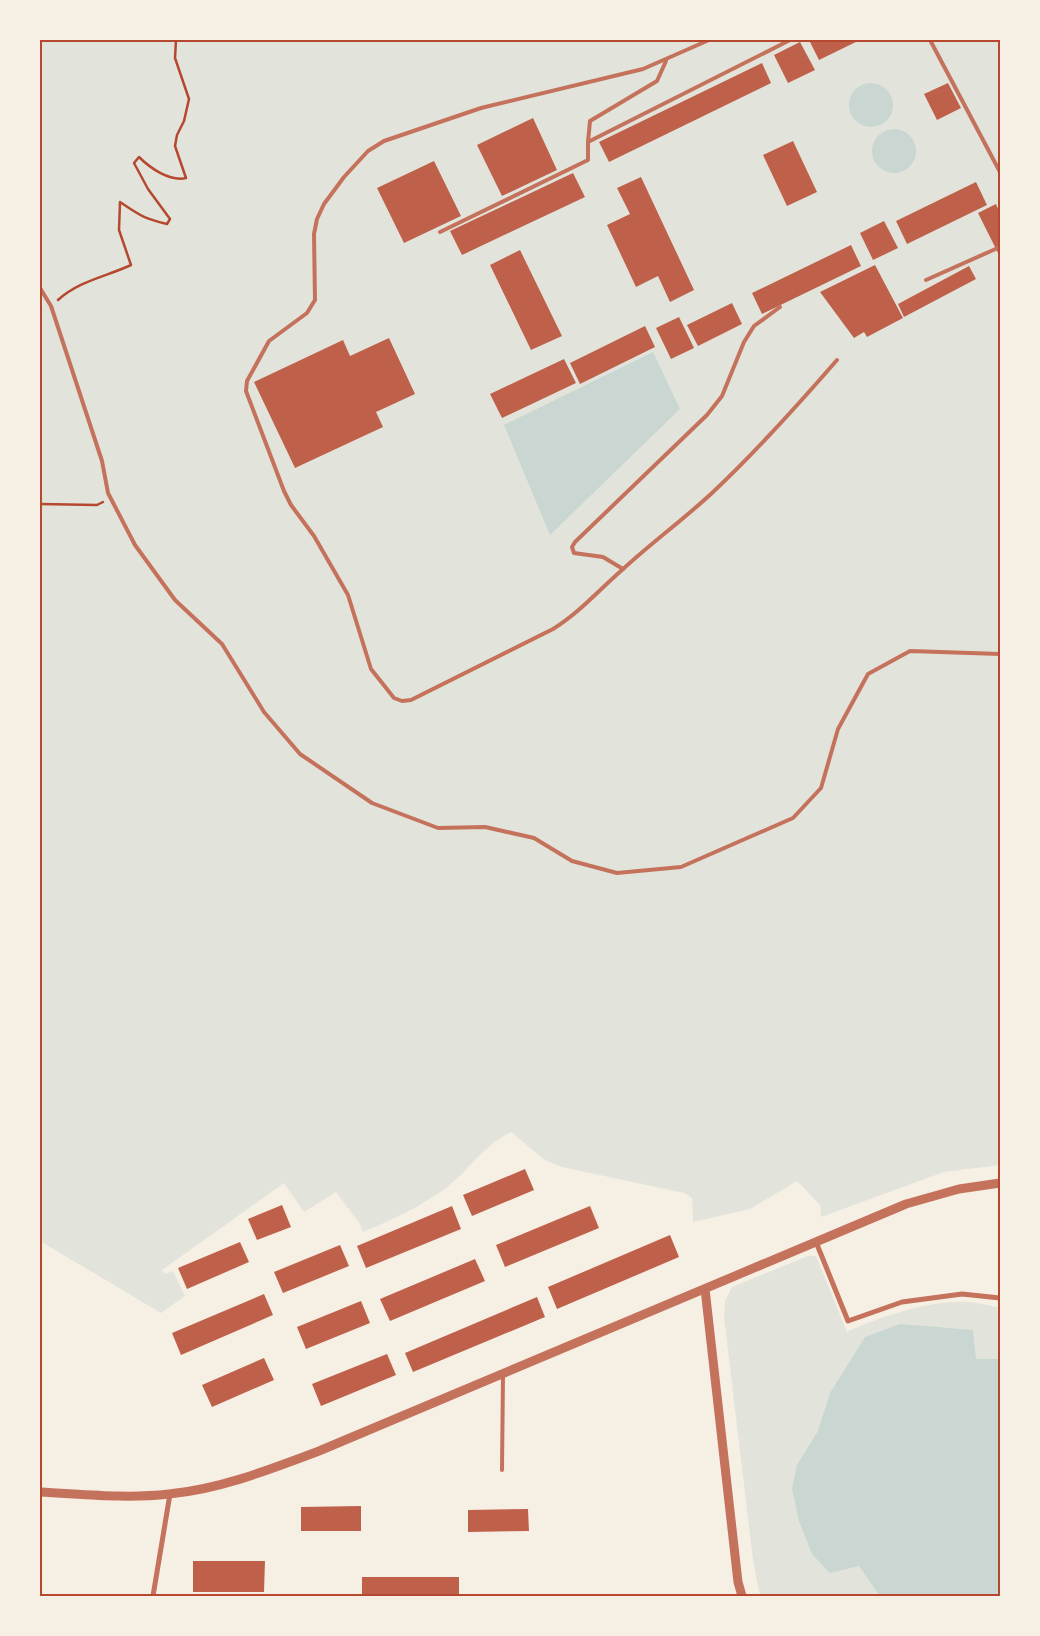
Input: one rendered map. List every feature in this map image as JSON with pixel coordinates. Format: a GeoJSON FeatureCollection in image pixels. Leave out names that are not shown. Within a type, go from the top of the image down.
{"type":"FeatureCollection","features":[{"type":"Feature","properties":{"kind":"street"},"geometry":{"type":"LineString","coordinates":[[40,1492],[131,1496],[170,1494],[209,1487],[293,1460],[923,1198],[959,1189],[1000,1183]]}},
{"type":"Feature","properties":{"kind":"street"},"geometry":{"type":"LineString","coordinates":[[816,1242],[848,1321],[902,1302],[962,1294],[1000,1298]]}},
{"type":"Feature","properties":{"kind":"street"},"geometry":{"type":"LineString","coordinates":[[705,1289],[738,1582],[742,1596]]}},
{"type":"Feature","properties":{"kind":"street"},"geometry":{"type":"LineString","coordinates":[[154,1596],[170,1494]]}},
{"type":"Feature","properties":{"kind":"lane"},"geometry":{"type":"LineString","coordinates":[[709,40],[643,70],[480,108],[384,141],[368,151],[344,177],[324,204],[317,219],[314,234],[315,300],[307,313],[269,341],[247,381],[246,391],[288,498],[314,536],[348,595],[371,669],[394,698],[402,701],[411,700],[553,629],[570,618],[737,469],[792,412],[837,360]]}},
{"type":"Feature","properties":{"kind":"lane"},"geometry":{"type":"LineString","coordinates":[[588,142],[790,40]]}},
{"type":"Feature","properties":{"kind":"lane"},"geometry":{"type":"LineString","coordinates":[[930,40],[1000,172]]}},
{"type":"Feature","properties":{"kind":"lane"},"geometry":{"type":"LineString","coordinates":[[440,232],[588,160],[590,121],[657,81],[666,61]]}},
{"type":"Feature","properties":{"kind":"lane"},"geometry":{"type":"LineString","coordinates":[[926,280],[1000,246]]}},
{"type":"Feature","properties":{"kind":"lane"},"geometry":{"type":"LineString","coordinates":[[40,288],[51,306],[102,461],[111,499],[135,545],[175,600],[222,644],[264,712],[300,754],[372,803],[438,828],[485,827],[534,838],[572,861],[617,873],[681,866],[792,818],[821,788],[838,729],[868,674],[910,651],[1000,654]]}},
{"type":"Feature","properties":{"kind":"lane"},"geometry":{"type":"LineString","coordinates":[[623,569],[603,557],[574,553],[572,548],[575,542],[707,415],[722,396],[744,342],[754,326],[780,307]]}},
{"type":"Feature","properties":{"kind":"lane"},"geometry":{"type":"LineString","coordinates":[[502,1470],[503,1374]]}},
{"type":"Feature","properties":{"kind":"path"},"geometry":{"type":"LineString","coordinates":[[51,306],[85,281],[112,274],[131,265],[119,230],[120,202],[137,216],[168,224],[170,219],[148,189],[134,163],[139,158],[151,169],[180,179],[186,178],[175,146],[189,99],[175,58],[176,40]]}},
{"type":"Feature","properties":{"kind":"path"},"geometry":{"type":"LineString","coordinates":[[40,504],[97,504],[111,499]]}},
{"type":"Feature","properties":{"kind":"shaded area"},"geometry":{"type":"Polygon","coordinates":[[[40,40],[1000,40],[1000,1165],[944,1172],[821,1217],[820,1205],[797,1181],[750,1209],[693,1222],[692,1198],[684,1193],[562,1167],[545,1160],[511,1132],[493,1143],[455,1180],[437,1194],[407,1212],[363,1232],[360,1224],[336,1192],[304,1212],[284,1183],[162,1270],[165,1274],[173,1271],[185,1296],[161,1313],[40,1241],[40,40]]]}},
{"type":"Feature","properties":{"kind":"shaded area"},"geometry":{"type":"Polygon","coordinates":[[[871,83],[883,87],[889,93],[893,105],[889,117],[883,123],[871,127],[859,123],[853,117],[849,105],[853,93],[859,87],[871,83]]]}},
{"type":"Feature","properties":{"kind":"shaded area"},"geometry":{"type":"Polygon","coordinates":[[[894,129],[906,133],[912,139],[916,151],[912,163],[906,169],[894,173],[882,169],[876,163],[872,151],[876,139],[882,133],[894,129]]]}},
{"type":"Feature","properties":{"kind":"shaded area"},"geometry":{"type":"Polygon","coordinates":[[[653,352],[680,409],[550,535],[504,425],[653,352]]]}},
{"type":"Feature","properties":{"kind":"shaded area"},"geometry":{"type":"Polygon","coordinates":[[[808,1256],[816,1256],[847,1332],[875,1320],[907,1310],[940,1303],[970,1302],[1000,1308],[1000,1596],[760,1596],[753,1560],[724,1317],[725,1301],[732,1287],[808,1256]]]}},
{"type":"Feature","properties":{"kind":"shaded area"},"geometry":{"type":"Polygon","coordinates":[[[900,1324],[973,1330],[976,1359],[1000,1359],[1000,1596],[880,1596],[859,1566],[830,1573],[812,1554],[799,1521],[792,1489],[797,1465],[818,1431],[830,1393],[865,1337],[900,1324]]]}},
{"type":"Feature","properties":{"kind":"building"},"geometry":{"type":"Polygon","coordinates":[[[809,40],[860,40],[819,60],[809,40]]]}},
{"type":"Feature","properties":{"kind":"building"},"geometry":{"type":"Polygon","coordinates":[[[800,42],[815,70],[788,83],[774,55],[800,42]]]}},
{"type":"Feature","properties":{"kind":"building"},"geometry":{"type":"Polygon","coordinates":[[[762,63],[771,83],[609,162],[599,142],[762,63]]]}},
{"type":"Feature","properties":{"kind":"building"},"geometry":{"type":"Polygon","coordinates":[[[948,83],[961,108],[937,120],[924,94],[948,83]]]}},
{"type":"Feature","properties":{"kind":"building"},"geometry":{"type":"Polygon","coordinates":[[[533,118],[557,170],[502,196],[477,145],[533,118]]]}},
{"type":"Feature","properties":{"kind":"building"},"geometry":{"type":"Polygon","coordinates":[[[793,141],[817,192],[787,206],[763,155],[793,141]]]}},
{"type":"Feature","properties":{"kind":"building"},"geometry":{"type":"Polygon","coordinates":[[[434,161],[461,216],[404,243],[377,188],[434,161]]]}},
{"type":"Feature","properties":{"kind":"building"},"geometry":{"type":"Polygon","coordinates":[[[573,173],[585,197],[462,255],[450,231],[573,173]]]}},
{"type":"Feature","properties":{"kind":"building"},"geometry":{"type":"Polygon","coordinates":[[[641,177],[694,290],[670,302],[658,276],[636,287],[607,225],[630,214],[617,188],[641,177]]]}},
{"type":"Feature","properties":{"kind":"building"},"geometry":{"type":"Polygon","coordinates":[[[976,182],[987,205],[907,244],[896,221],[976,182]]]}},
{"type":"Feature","properties":{"kind":"building"},"geometry":{"type":"Polygon","coordinates":[[[996,204],[1000,213],[1000,257],[978,213],[996,204]]]}},
{"type":"Feature","properties":{"kind":"building"},"geometry":{"type":"Polygon","coordinates":[[[884,221],[898,248],[873,260],[860,233],[884,221]]]}},
{"type":"Feature","properties":{"kind":"building"},"geometry":{"type":"Polygon","coordinates":[[[851,245],[861,266],[762,314],[752,293],[851,245]]]}},
{"type":"Feature","properties":{"kind":"building"},"geometry":{"type":"Polygon","coordinates":[[[520,250],[562,336],[531,350],[490,265],[520,250]]]}},
{"type":"Feature","properties":{"kind":"building"},"geometry":{"type":"Polygon","coordinates":[[[875,265],[903,318],[867,337],[864,332],[854,338],[820,292],[875,265]]]}},
{"type":"Feature","properties":{"kind":"building"},"geometry":{"type":"Polygon","coordinates":[[[969,266],[976,279],[904,317],[898,304],[969,266]]]}},
{"type":"Feature","properties":{"kind":"building"},"geometry":{"type":"Polygon","coordinates":[[[732,303],[742,324],[698,346],[687,325],[732,303]]]}},
{"type":"Feature","properties":{"kind":"building"},"geometry":{"type":"Polygon","coordinates":[[[679,317],[694,348],[671,359],[656,328],[679,317]]]}},
{"type":"Feature","properties":{"kind":"building"},"geometry":{"type":"Polygon","coordinates":[[[645,326],[655,347],[580,384],[570,363],[645,326]]]}},
{"type":"Feature","properties":{"kind":"building"},"geometry":{"type":"Polygon","coordinates":[[[389,338],[415,394],[376,412],[383,427],[295,468],[254,382],[343,340],[350,356],[389,338]]]}},
{"type":"Feature","properties":{"kind":"building"},"geometry":{"type":"Polygon","coordinates":[[[564,359],[576,383],[502,418],[490,394],[564,359]]]}},
{"type":"Feature","properties":{"kind":"building"},"geometry":{"type":"Polygon","coordinates":[[[525,1169],[534,1190],[472,1216],[463,1195],[525,1169]]]}},
{"type":"Feature","properties":{"kind":"building"},"geometry":{"type":"Polygon","coordinates":[[[282,1205],[291,1227],[257,1240],[248,1219],[282,1205]]]}},
{"type":"Feature","properties":{"kind":"building"},"geometry":{"type":"Polygon","coordinates":[[[452,1206],[461,1229],[366,1268],[357,1246],[452,1206]]]}},
{"type":"Feature","properties":{"kind":"building"},"geometry":{"type":"Polygon","coordinates":[[[590,1206],[599,1228],[505,1267],[496,1245],[590,1206]]]}},
{"type":"Feature","properties":{"kind":"building"},"geometry":{"type":"Polygon","coordinates":[[[670,1235],[679,1257],[557,1309],[548,1287],[670,1235]]]}},
{"type":"Feature","properties":{"kind":"building"},"geometry":{"type":"Polygon","coordinates":[[[240,1242],[249,1262],[187,1289],[178,1268],[240,1242]]]}},
{"type":"Feature","properties":{"kind":"building"},"geometry":{"type":"Polygon","coordinates":[[[340,1245],[349,1266],[283,1293],[274,1272],[340,1245]]]}},
{"type":"Feature","properties":{"kind":"building"},"geometry":{"type":"Polygon","coordinates":[[[475,1259],[485,1281],[390,1321],[380,1299],[475,1259]]]}},
{"type":"Feature","properties":{"kind":"building"},"geometry":{"type":"Polygon","coordinates":[[[264,1294],[273,1315],[181,1355],[172,1333],[264,1294]]]}},
{"type":"Feature","properties":{"kind":"building"},"geometry":{"type":"Polygon","coordinates":[[[537,1297],[545,1317],[413,1372],[405,1353],[537,1297]]]}},
{"type":"Feature","properties":{"kind":"building"},"geometry":{"type":"Polygon","coordinates":[[[361,1301],[370,1323],[306,1349],[297,1327],[361,1301]]]}},
{"type":"Feature","properties":{"kind":"building"},"geometry":{"type":"Polygon","coordinates":[[[387,1354],[396,1375],[321,1406],[312,1384],[387,1354]]]}},
{"type":"Feature","properties":{"kind":"building"},"geometry":{"type":"Polygon","coordinates":[[[264,1358],[274,1380],[212,1407],[202,1385],[264,1358]]]}},
{"type":"Feature","properties":{"kind":"building"},"geometry":{"type":"Polygon","coordinates":[[[361,1506],[361,1531],[301,1531],[301,1507],[361,1506]]]}},
{"type":"Feature","properties":{"kind":"building"},"geometry":{"type":"Polygon","coordinates":[[[528,1509],[529,1531],[468,1532],[468,1510],[528,1509]]]}},
{"type":"Feature","properties":{"kind":"building"},"geometry":{"type":"Polygon","coordinates":[[[193,1561],[265,1561],[264,1592],[193,1592],[193,1561]]]}},
{"type":"Feature","properties":{"kind":"building"},"geometry":{"type":"Polygon","coordinates":[[[362,1577],[459,1577],[459,1596],[362,1596],[362,1577]]]}}]}
